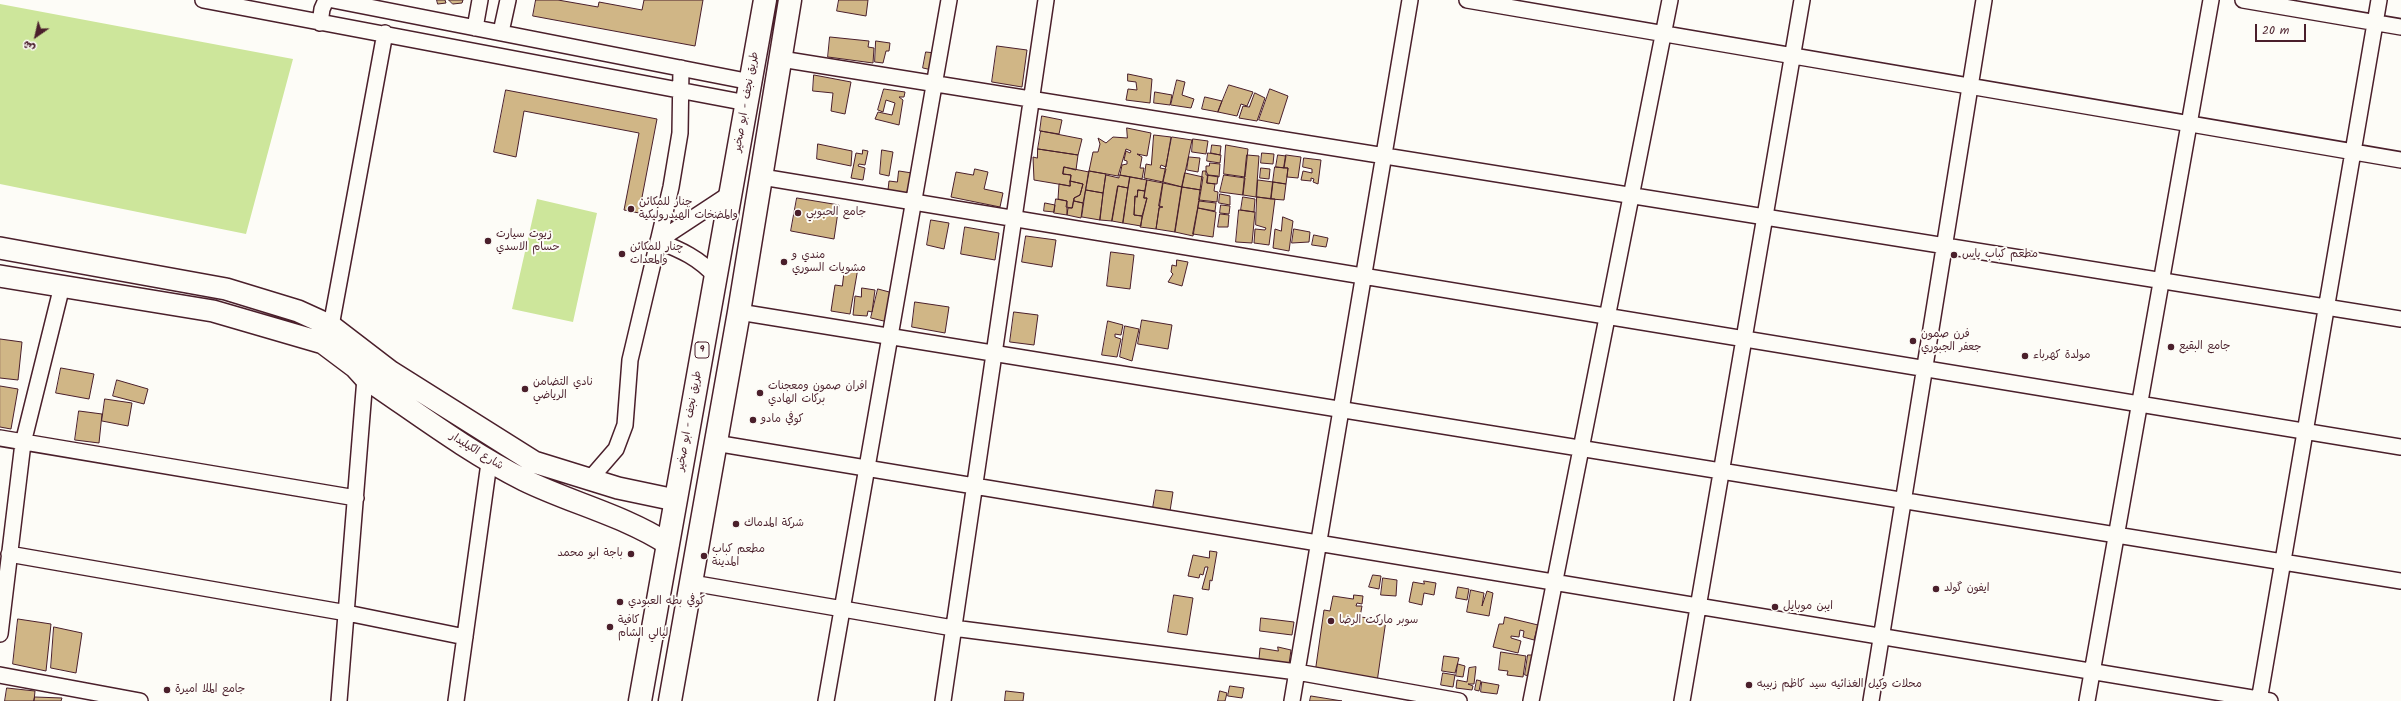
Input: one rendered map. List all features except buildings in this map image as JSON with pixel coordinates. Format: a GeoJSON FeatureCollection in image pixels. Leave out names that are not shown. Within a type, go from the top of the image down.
{"type":"FeatureCollection","features":[{"type":"Feature","properties":{"kind":"highway","name":"طريق نجف - ابو صخير"},"geometry":{"type":"LineString","coordinates":[[640,701],[752,82],[765,0]]}},
{"type":"Feature","properties":{"kind":"highway"},"geometry":{"type":"LineString","coordinates":[[670,701],[739,312],[790,0]]}},
{"type":"Feature","properties":{"kind":"main road"},"geometry":{"type":"LineString","coordinates":[[0,248],[226,289],[298,311],[327,334]]}},
{"type":"Feature","properties":{"kind":"main road"},"geometry":{"type":"LineString","coordinates":[[0,276],[213,312],[327,334]]}},
{"type":"Feature","properties":{"kind":"main road","name":"شارع الكيليدار"},"geometry":{"type":"LineString","coordinates":[[327,334],[364,353],[448,410],[534,462],[572,476],[590,478],[618,488],[676,500]]}},
{"type":"Feature","properties":{"kind":"main road","name":"شارع الكيليدار"},"geometry":{"type":"LineString","coordinates":[[327,334],[365,378],[489,463],[526,481],[639,528],[668,544]]}},
{"type":"Feature","properties":{"kind":"street"},"geometry":{"type":"LineString","coordinates":[[202,0],[747,103]]}},
{"type":"Feature","properties":{"kind":"street"},"geometry":{"type":"LineString","coordinates":[[320,23],[322,9],[326,0]]}},
{"type":"Feature","properties":{"kind":"street"},"geometry":{"type":"LineString","coordinates":[[333,0],[752,82]]}},
{"type":"Feature","properties":{"kind":"street"},"geometry":{"type":"LineString","coordinates":[[474,28],[480,0]]}},
{"type":"Feature","properties":{"kind":"street"},"geometry":{"type":"LineString","coordinates":[[501,32],[508,0]]}},
{"type":"Feature","properties":{"kind":"street"},"geometry":{"type":"LineString","coordinates":[[826,701],[949,0]]}},
{"type":"Feature","properties":{"kind":"street"},"geometry":{"type":"LineString","coordinates":[[942,701],[1046,0]]}},
{"type":"Feature","properties":{"kind":"street"},"geometry":{"type":"LineString","coordinates":[[1292,701],[1410,0]]}},
{"type":"Feature","properties":{"kind":"street"},"geometry":{"type":"LineString","coordinates":[[1467,0],[2401,160]]}},
{"type":"Feature","properties":{"kind":"street"},"geometry":{"type":"LineString","coordinates":[[1530,701],[1670,0]]}},
{"type":"Feature","properties":{"kind":"street"},"geometry":{"type":"LineString","coordinates":[[1682,701],[1802,0]]}},
{"type":"Feature","properties":{"kind":"street"},"geometry":{"type":"LineString","coordinates":[[1871,701],[1984,0]]}},
{"type":"Feature","properties":{"kind":"street"},"geometry":{"type":"LineString","coordinates":[[2087,701],[2211,0]]}},
{"type":"Feature","properties":{"kind":"street"},"geometry":{"type":"LineString","coordinates":[[2243,0],[2401,27]]}},
{"type":"Feature","properties":{"kind":"street"},"geometry":{"type":"LineString","coordinates":[[715,443],[2263,700],[2282,562],[2379,0]]}},
{"type":"Feature","properties":{"kind":"street"},"geometry":{"type":"LineString","coordinates":[[327,334],[385,34]]}},
{"type":"Feature","properties":{"kind":"street"},"geometry":{"type":"LineString","coordinates":[[781,59],[2401,319]]}},
{"type":"Feature","properties":{"kind":"street"},"geometry":{"type":"LineString","coordinates":[[590,478],[616,449],[624,425],[630,360],[671,187],[680,133],[681,68]]}},
{"type":"Feature","properties":{"kind":"street"},"geometry":{"type":"LineString","coordinates":[[762,177],[2401,447]]}},
{"type":"Feature","properties":{"kind":"street"},"geometry":{"type":"LineString","coordinates":[[658,242],[731,193]]}},
{"type":"Feature","properties":{"kind":"street"},"geometry":{"type":"LineString","coordinates":[[658,242],[684,251],[707,267],[716,278]]}},
{"type":"Feature","properties":{"kind":"street"},"geometry":{"type":"LineString","coordinates":[[0,634],[23,444],[62,286]]}},
{"type":"Feature","properties":{"kind":"street"},"geometry":{"type":"LineString","coordinates":[[739,312],[2401,582]]}},
{"type":"Feature","properties":{"kind":"street"},"geometry":{"type":"LineString","coordinates":[[339,701],[365,378]]}},
{"type":"Feature","properties":{"kind":"street"},"geometry":{"type":"LineString","coordinates":[[0,438],[23,444],[356,498]]}},
{"type":"Feature","properties":{"kind":"street"},"geometry":{"type":"LineString","coordinates":[[456,701],[489,463]]}},
{"type":"Feature","properties":{"kind":"street"},"geometry":{"type":"LineString","coordinates":[[10,554],[347,613],[465,638]]}},
{"type":"Feature","properties":{"kind":"street"},"geometry":{"type":"LineString","coordinates":[[692,583],[953,628],[1297,672],[1458,701]]}},
{"type":"Feature","properties":{"kind":"street"},"geometry":{"type":"LineString","coordinates":[[0,675],[140,701]]}},
{"type":"Feature","properties":{"kind":"green space"},"geometry":{"type":"Polygon","coordinates":[[[0,4],[293,59],[246,234],[0,184],[0,4]]]}},
{"type":"Feature","properties":{"kind":"green space"},"geometry":{"type":"Polygon","coordinates":[[[537,199],[597,213],[573,322],[512,309],[537,199]]]}},
{"type":"Feature","properties":{"kind":"place","name":"چنار للمكائن والمضخات الهيدروليكية"},"geometry":{"type":"Point","coordinates":[631,209]}},
{"type":"Feature","properties":{"kind":"place","name":"جامع الحبوبي"},"geometry":{"type":"Point","coordinates":[798,213]}},
{"type":"Feature","properties":{"kind":"place","name":"زيوت سيارت حسام الاسدي"},"geometry":{"type":"Point","coordinates":[488,241]}},
{"type":"Feature","properties":{"kind":"place","name":"چنار للمكائن والمعدات"},"geometry":{"type":"Point","coordinates":[622,254]}},
{"type":"Feature","properties":{"kind":"place","name":"مطعم كباب ياس"},"geometry":{"type":"Point","coordinates":[1954,255]}},
{"type":"Feature","properties":{"kind":"place","name":"مندي و مشويات السوري"},"geometry":{"type":"Point","coordinates":[784,262]}},
{"type":"Feature","properties":{"kind":"place","name":"فرن صمون جعفر الجبوري"},"geometry":{"type":"Point","coordinates":[1913,341]}},
{"type":"Feature","properties":{"kind":"place","name":"جامع البقيع"},"geometry":{"type":"Point","coordinates":[2171,347]}},
{"type":"Feature","properties":{"kind":"place","name":"مولدة كهرباء"},"geometry":{"type":"Point","coordinates":[2025,356]}},
{"type":"Feature","properties":{"kind":"place","name":"نادي التضامن الرياضي"},"geometry":{"type":"Point","coordinates":[525,389]}},
{"type":"Feature","properties":{"kind":"place","name":"افران صمون ومعجنات بركات الهادي"},"geometry":{"type":"Point","coordinates":[760,393]}},
{"type":"Feature","properties":{"kind":"place","name":"كوفي مادو"},"geometry":{"type":"Point","coordinates":[753,420]}},
{"type":"Feature","properties":{"kind":"place","name":"شركة المدماك"},"geometry":{"type":"Point","coordinates":[736,524]}},
{"type":"Feature","properties":{"kind":"place","name":"باجة ابو محمد"},"geometry":{"type":"Point","coordinates":[631,554]}},
{"type":"Feature","properties":{"kind":"place","name":"مطعم كباب المدينة"},"geometry":{"type":"Point","coordinates":[704,556]}},
{"type":"Feature","properties":{"kind":"place","name":"ايفون گولد"},"geometry":{"type":"Point","coordinates":[1936,589]}},
{"type":"Feature","properties":{"kind":"place","name":"كوفي بطه العبودي"},"geometry":{"type":"Point","coordinates":[620,602]}},
{"type":"Feature","properties":{"kind":"place","name":"ايبن موبايل"},"geometry":{"type":"Point","coordinates":[1775,607]}},
{"type":"Feature","properties":{"kind":"place","name":"سوبر ماركت الرضا"},"geometry":{"type":"Point","coordinates":[1331,621]}},
{"type":"Feature","properties":{"kind":"place","name":"كافية ليالي الشام"},"geometry":{"type":"Point","coordinates":[610,627]}},
{"type":"Feature","properties":{"kind":"place","name":"محلات وكيل الغذائيه سيد كاظم زبيبه"},"geometry":{"type":"Point","coordinates":[1749,685]}},
{"type":"Feature","properties":{"kind":"place","name":"جامع الملا اميرة"},"geometry":{"type":"Point","coordinates":[167,690]}}]}
